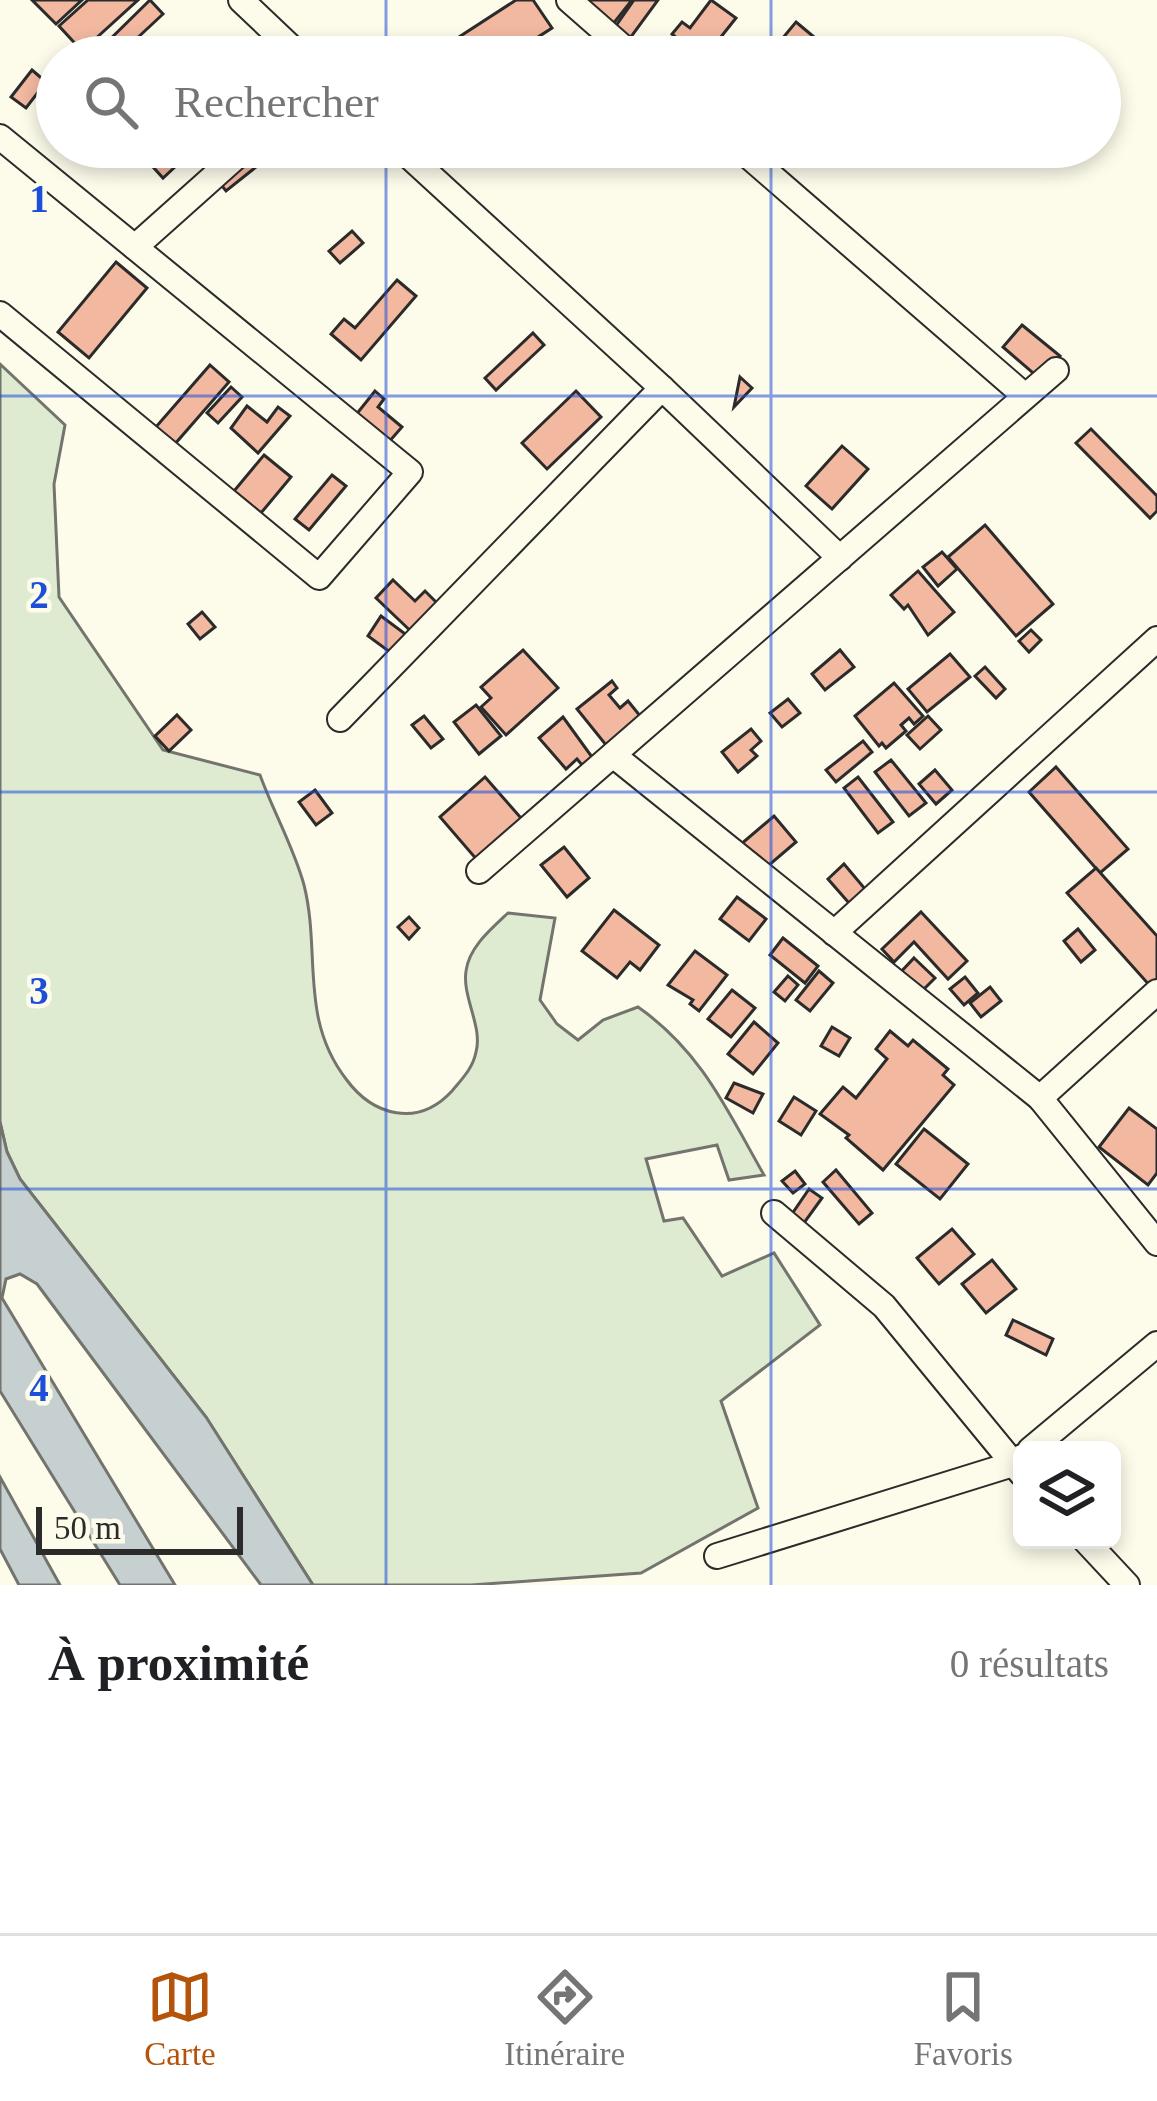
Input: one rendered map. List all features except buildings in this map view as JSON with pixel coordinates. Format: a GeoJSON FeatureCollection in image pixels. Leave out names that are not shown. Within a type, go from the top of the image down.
{"type":"FeatureCollection","features":[{"type":"Feature","properties":{"kind":"street"},"geometry":{"type":"LineString","coordinates":[[241,0],[279,36]]}},
{"type":"Feature","properties":{"kind":"street"},"geometry":{"type":"LineString","coordinates":[[568,0],[610,36]]}},
{"type":"Feature","properties":{"kind":"street"},"geometry":{"type":"LineString","coordinates":[[0,137],[36,166]]}},
{"type":"Feature","properties":{"kind":"street"},"geometry":{"type":"LineString","coordinates":[[0,314],[319,577],[410,472],[38,168]]}},
{"type":"Feature","properties":{"kind":"street"},"geometry":{"type":"LineString","coordinates":[[135,247],[223,168]]}},
{"type":"Feature","properties":{"kind":"street"},"geometry":{"type":"LineString","coordinates":[[422,168],[840,558]]}},
{"type":"Feature","properties":{"kind":"street"},"geometry":{"type":"LineString","coordinates":[[762,168],[1025,396]]}},
{"type":"Feature","properties":{"kind":"street"},"geometry":{"type":"LineString","coordinates":[[479,871],[1055,370]]}},
{"type":"Feature","properties":{"kind":"street"},"geometry":{"type":"LineString","coordinates":[[340,719],[662,388]]}},
{"type":"Feature","properties":{"kind":"street"},"geometry":{"type":"LineString","coordinates":[[834,933],[1157,639]]}},
{"type":"Feature","properties":{"kind":"street"},"geometry":{"type":"LineString","coordinates":[[613,755],[1040,1097],[1157,1243]]}},
{"type":"Feature","properties":{"kind":"street"},"geometry":{"type":"LineString","coordinates":[[1040,1097],[1157,992]]}},
{"type":"Feature","properties":{"kind":"street"},"geometry":{"type":"LineString","coordinates":[[774,1213],[884,1306],[1013,1451]]}},
{"type":"Feature","properties":{"kind":"street"},"geometry":{"type":"LineString","coordinates":[[1045,1441],[1157,1344]]}},
{"type":"Feature","properties":{"kind":"street"},"geometry":{"type":"LineString","coordinates":[[717,1556],[1013,1464]]}},
{"type":"Feature","properties":{"kind":"street"},"geometry":{"type":"LineString","coordinates":[[1093,1549],[1127,1585]]}},
{"type":"Feature","properties":{"kind":"green space"},"geometry":{"type":"Polygon","coordinates":[[[0,364],[65,425],[54,484],[59,597],[163,750],[260,775],[304,885],[322,1032],[331,1056],[357,1092],[382,1109],[411,1113],[439,1103],[460,1082],[472,1063],[477,1042],[467,991],[468,962],[482,939],[508,913],[555,918],[540,1000],[557,1024],[578,1040],[603,1020],[638,1007],[679,1043],[711,1083],[764,1175],[729,1180],[717,1145],[646,1159],[664,1221],[683,1218],[722,1276],[774,1253],[820,1325],[721,1401],[758,1508],[641,1573],[471,1585],[313,1585],[206,1417],[20,1179],[0,1122],[0,364]]]}},
{"type":"Feature","properties":{"kind":"shaded area"},"geometry":{"type":"Polygon","coordinates":[[[0,1122],[20,1179],[206,1417],[313,1585],[261,1585],[37,1284],[20,1274],[6,1279],[2,1298],[175,1585],[120,1585],[0,1391],[0,1122]]]}},
{"type":"Feature","properties":{"kind":"shaded area"},"geometry":{"type":"Polygon","coordinates":[[[0,1477],[60,1585],[19,1585],[0,1549],[0,1477]]]}}]}
